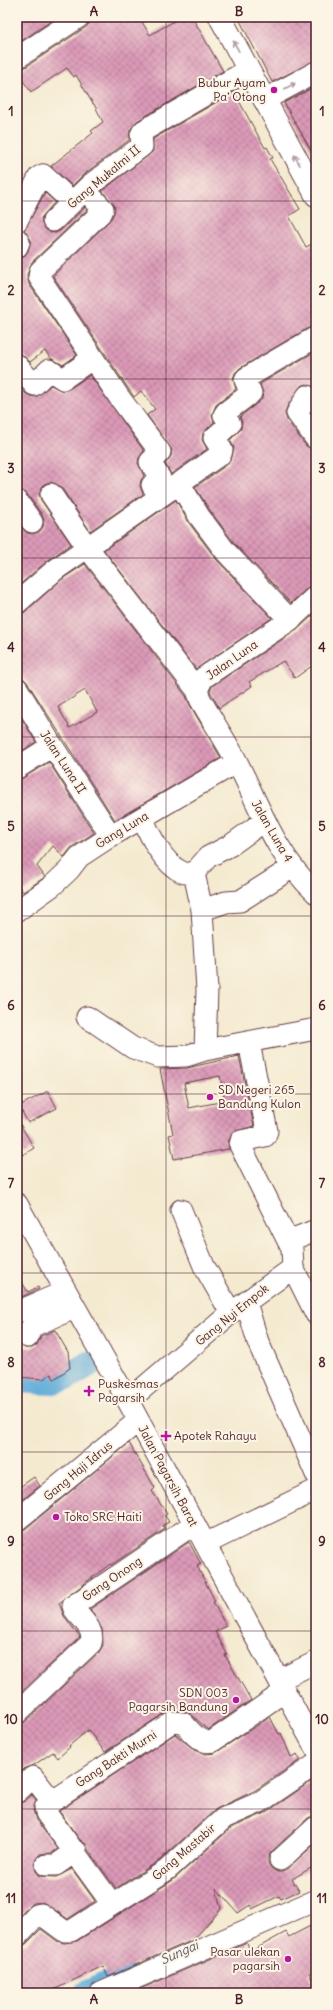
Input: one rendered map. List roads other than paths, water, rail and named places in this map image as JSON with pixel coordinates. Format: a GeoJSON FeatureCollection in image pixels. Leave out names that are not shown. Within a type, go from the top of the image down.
{"type":"FeatureCollection","features":[{"type":"Feature","properties":{"kind":"main road"},"geometry":{"type":"LineString","coordinates":[[220,17],[316,195]]}},
{"type":"Feature","properties":{"kind":"street"},"geometry":{"type":"LineString","coordinates":[[17,58],[79,17]]}},
{"type":"Feature","properties":{"kind":"street","name":"Gang Mukalmi II"},"geometry":{"type":"LineString","coordinates":[[53,221],[78,196],[142,146],[141,135],[143,131],[248,70]]}},
{"type":"Feature","properties":{"kind":"street"},"geometry":{"type":"LineString","coordinates":[[264,100],[316,72]]}},
{"type":"Feature","properties":{"kind":"street"},"geometry":{"type":"LineString","coordinates":[[17,221],[40,177],[43,176],[103,209],[102,212],[39,274],[93,358],[160,452],[150,462],[160,478],[152,485],[160,496]]}},
{"type":"Feature","properties":{"kind":"street"},"geometry":{"type":"LineString","coordinates":[[17,239],[19,242],[17,248]]}},
{"type":"Feature","properties":{"kind":"street"},"geometry":{"type":"LineString","coordinates":[[17,603],[54,570],[222,453],[222,450],[214,439],[230,424],[224,413],[251,393],[245,380],[246,378],[316,337]]}},
{"type":"Feature","properties":{"kind":"street"},"geometry":{"type":"LineString","coordinates":[[17,365],[34,386],[49,370],[63,379],[93,358]]}},
{"type":"Feature","properties":{"kind":"street"},"geometry":{"type":"LineString","coordinates":[[307,396],[297,413],[316,439]]}},
{"type":"Feature","properties":{"kind":"street"},"geometry":{"type":"LineString","coordinates":[[179,483],[199,516],[226,552],[290,620]]}},
{"type":"Feature","properties":{"kind":"street"},"geometry":{"type":"LineString","coordinates":[[51,494],[86,547],[197,690]]}},
{"type":"Feature","properties":{"kind":"street"},"geometry":{"type":"LineString","coordinates":[[17,502],[32,522]]}},
{"type":"Feature","properties":{"kind":"street","name":"Jalan Luna"},"geometry":{"type":"LineString","coordinates":[[237,762],[200,699],[197,690],[203,678],[290,620],[316,596]]}},
{"type":"Feature","properties":{"kind":"street","name":"Jalan Luna II"},"geometry":{"type":"LineString","coordinates":[[17,688],[52,746],[111,836]]}},
{"type":"Feature","properties":{"kind":"street"},"geometry":{"type":"LineString","coordinates":[[17,768],[52,746]]}},
{"type":"Feature","properties":{"kind":"street","name":"Gang Luna"},"geometry":{"type":"LineString","coordinates":[[20,903],[69,870],[79,857],[111,836],[237,762]]}},
{"type":"Feature","properties":{"kind":"street","name":"Jalan Luna 4"},"geometry":{"type":"LineString","coordinates":[[237,762],[264,821],[302,880],[316,893]]}},
{"type":"Feature","properties":{"kind":"street"},"geometry":{"type":"LineString","coordinates":[[142,818],[154,842],[164,857],[182,873],[194,873],[208,857],[231,845],[264,821]]}},
{"type":"Feature","properties":{"kind":"street"},"geometry":{"type":"LineString","coordinates":[[202,910],[226,902],[240,901],[293,867]]}},
{"type":"Feature","properties":{"kind":"street"},"geometry":{"type":"LineString","coordinates":[[194,873],[202,910],[207,990],[205,1050]]}},
{"type":"Feature","properties":{"kind":"street"},"geometry":{"type":"LineString","coordinates":[[88,1017],[115,1037],[148,1054],[158,1057],[186,1056],[205,1050],[249,1043],[316,1029]]}},
{"type":"Feature","properties":{"kind":"street"},"geometry":{"type":"LineString","coordinates":[[249,1043],[267,1131],[264,1136],[241,1141],[240,1145],[288,1241],[294,1256],[293,1268],[316,1314]]}},
{"type":"Feature","properties":{"kind":"street","name":"Jalan Pagarsih Barat"},"geometry":{"type":"LineString","coordinates":[[17,1204],[128,1401],[316,1749]]}},
{"type":"Feature","properties":{"kind":"street"},"geometry":{"type":"LineString","coordinates":[[181,1210],[204,1266],[239,1307],[258,1342],[316,1474]]}},
{"type":"Feature","properties":{"kind":"street"},"geometry":{"type":"LineString","coordinates":[[288,1241],[316,1230]]}},
{"type":"Feature","properties":{"kind":"street","name":"Gang Nyi Empok"},"geometry":{"type":"LineString","coordinates":[[128,1401],[239,1307],[293,1268]]}},
{"type":"Feature","properties":{"kind":"street"},"geometry":{"type":"LineString","coordinates":[[17,1312],[71,1300]]}},
{"type":"Feature","properties":{"kind":"street"},"geometry":{"type":"LineString","coordinates":[[28,1337],[30,1329],[71,1300]]}},
{"type":"Feature","properties":{"kind":"street","name":"Gang Haji Idrus"},"geometry":{"type":"LineString","coordinates":[[17,1520],[138,1421]]}},
{"type":"Feature","properties":{"kind":"street"},"geometry":{"type":"LineString","coordinates":[[205,1544],[316,1490]]}},
{"type":"Feature","properties":{"kind":"street","name":"Gang Onong"},"geometry":{"type":"LineString","coordinates":[[17,1713],[91,1643],[93,1637],[92,1630],[73,1606],[194,1524]]}},
{"type":"Feature","properties":{"kind":"street"},"geometry":{"type":"LineString","coordinates":[[282,1686],[316,1662]]}},
{"type":"Feature","properties":{"kind":"street","name":"Gang Bakti Murni"},"geometry":{"type":"LineString","coordinates":[[52,1801],[172,1722],[183,1723],[202,1741],[208,1743],[213,1741],[282,1686]]}},
{"type":"Feature","properties":{"kind":"street","name":"Gang Mastabir"},"geometry":{"type":"LineString","coordinates":[[20,1926],[41,1914],[69,1932],[167,1870],[224,1818],[260,1802],[316,1764]]}},
{"type":"Feature","properties":{"kind":"street"},"geometry":{"type":"LineString","coordinates":[[17,1792],[33,1777],[52,1801],[45,1808],[46,1813],[76,1851],[112,1904]]}},
{"type":"Feature","properties":{"kind":"street"},"geometry":{"type":"LineString","coordinates":[[280,1860],[316,1827]]}},
{"type":"Feature","properties":{"kind":"street"},"geometry":{"type":"LineString","coordinates":[[46,1864],[56,1865],[76,1851]]}},
{"type":"Feature","properties":{"kind":"street"},"geometry":{"type":"LineString","coordinates":[[100,1993],[316,1900]]}},
{"type":"Feature","properties":{"kind":"waterway","name":"Sungai"},"geometry":{"type":"LineString","coordinates":[[17,1380],[50,1382],[67,1377],[89,1364]]}},
{"type":"Feature","properties":{"kind":"waterway","name":"Sungai"},"geometry":{"type":"LineString","coordinates":[[87,1993],[124,1977]]}},
{"type":"Feature","properties":{"kind":"place","name":"Bubur Ayam Pa' Otong"},"geometry":{"type":"Point","coordinates":[274,90]}},
{"type":"Feature","properties":{"kind":"place","name":"SD Negeri 265 Bandung Kulon"},"geometry":{"type":"Point","coordinates":[210,1097]}},
{"type":"Feature","properties":{"kind":"place","name":"Puskesmas Pagarsih"},"geometry":{"type":"Point","coordinates":[89,1391]}},
{"type":"Feature","properties":{"kind":"place","name":"Apotek Rahayu"},"geometry":{"type":"Point","coordinates":[166,1436]}},
{"type":"Feature","properties":{"kind":"place","name":"Toko SRC Haiti"},"geometry":{"type":"Point","coordinates":[56,1517]}},
{"type":"Feature","properties":{"kind":"place","name":"SDN 003 Pagarsih Bandung"},"geometry":{"type":"Point","coordinates":[236,1700]}},
{"type":"Feature","properties":{"kind":"place","name":"Pasar ulekan pagarsih"},"geometry":{"type":"Point","coordinates":[288,1959]}}]}
